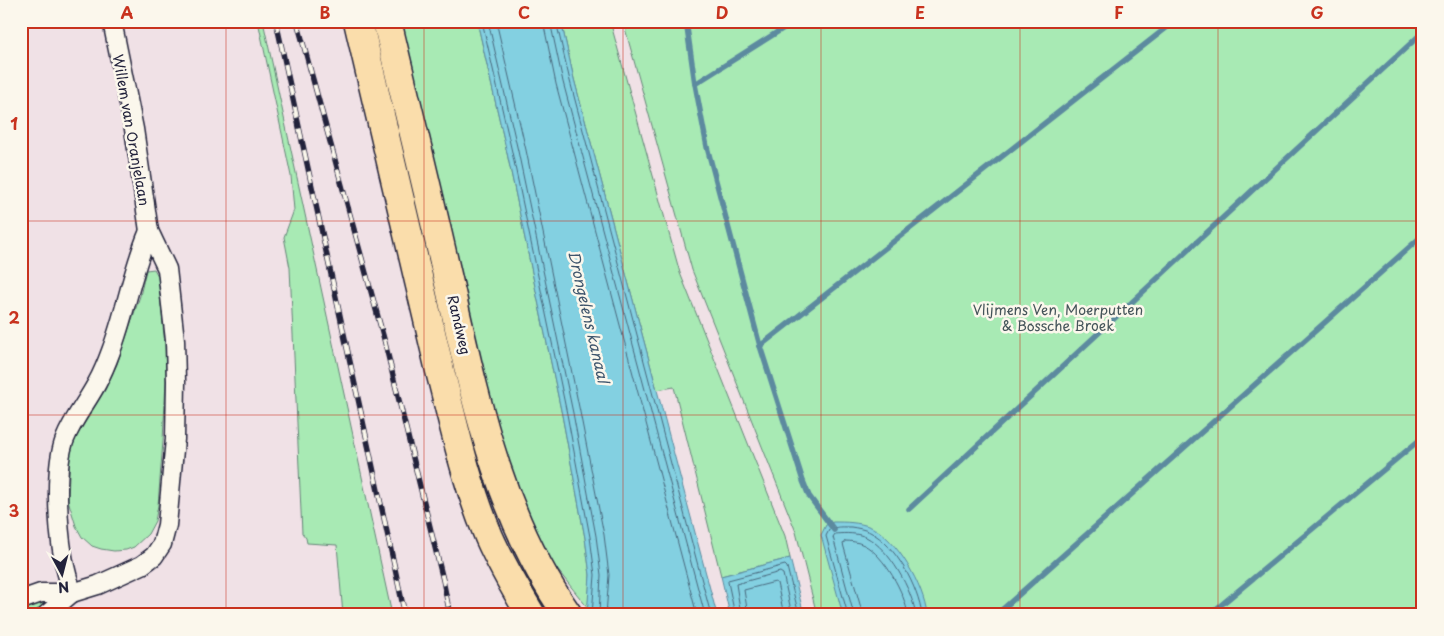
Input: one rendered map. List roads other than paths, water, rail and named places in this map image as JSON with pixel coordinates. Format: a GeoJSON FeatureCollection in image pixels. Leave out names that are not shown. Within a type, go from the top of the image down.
{"type":"FeatureCollection","features":[{"type":"Feature","properties":{"kind":"main road","name":"Randweg"},"geometry":{"type":"LineString","coordinates":[[358,21],[456,434],[473,494],[490,538],[510,580],[531,615]]}},
{"type":"Feature","properties":{"kind":"main road","name":"Randweg"},"geometry":{"type":"LineString","coordinates":[[387,21],[482,424],[503,488],[528,547],[568,615]]}},
{"type":"Feature","properties":{"kind":"street","name":"Willem van Oranjelaan"},"geometry":{"type":"LineString","coordinates":[[21,600],[41,593],[72,593],[98,585],[142,565],[154,556],[162,544],[167,525],[175,439],[176,381],[175,340],[167,269],[149,232],[134,129],[109,23]]}},
{"type":"Feature","properties":{"kind":"street"},"geometry":{"type":"LineString","coordinates":[[72,593],[63,557],[59,512],[59,481],[62,452],[65,439],[74,421],[97,383],[107,362],[117,336],[136,264],[149,232]]}},
{"type":"Feature","properties":{"kind":"street","name":"Willem van Oranjelaan"},"geometry":{"type":"LineString","coordinates":[[46,615],[72,593]]}},
{"type":"Feature","properties":{"kind":"water","name":"Drongelens kanaal"},"geometry":{"type":"Polygon","coordinates":[[[477,21],[561,21],[574,79],[717,615],[587,615],[590,575],[585,538],[562,415],[477,21]]]}},
{"type":"Feature","properties":{"kind":"water"},"geometry":{"type":"Polygon","coordinates":[[[833,522],[866,525],[881,533],[890,541],[915,578],[921,591],[927,615],[843,615],[821,535],[826,525],[833,522]]]}},
{"type":"Feature","properties":{"kind":"water"},"geometry":{"type":"Polygon","coordinates":[[[790,558],[804,615],[730,615],[721,576],[790,558]]]}},
{"type":"Feature","properties":{"kind":"waterway"},"geometry":{"type":"LineString","coordinates":[[686,21],[707,147],[760,346],[809,496],[834,530]]}},
{"type":"Feature","properties":{"kind":"waterway"},"geometry":{"type":"LineString","coordinates":[[695,84],[795,21]]}},
{"type":"Feature","properties":{"kind":"waterway"},"geometry":{"type":"LineString","coordinates":[[760,346],[1175,21]]}},
{"type":"Feature","properties":{"kind":"waterway"},"geometry":{"type":"LineString","coordinates":[[909,509],[1423,32]]}},
{"type":"Feature","properties":{"kind":"waterway"},"geometry":{"type":"LineString","coordinates":[[996,615],[1423,235]]}},
{"type":"Feature","properties":{"kind":"waterway"},"geometry":{"type":"LineString","coordinates":[[1209,615],[1423,437]]}},
{"type":"Feature","properties":{"kind":"waterway"},"geometry":{"type":"LineString","coordinates":[[1423,579],[1419,582],[1423,586]]}},
{"type":"Feature","properties":{"kind":"railway"},"geometry":{"type":"LineString","coordinates":[[276,21],[405,615]]}},
{"type":"Feature","properties":{"kind":"railway"},"geometry":{"type":"LineString","coordinates":[[297,21],[384,339],[450,615]]}},
{"type":"Feature","properties":{"kind":"park label","name":"Vlijmens Ven, Moerputten & Bossche Broek"},"geometry":{"type":"Point","coordinates":[1058,318]}}]}
